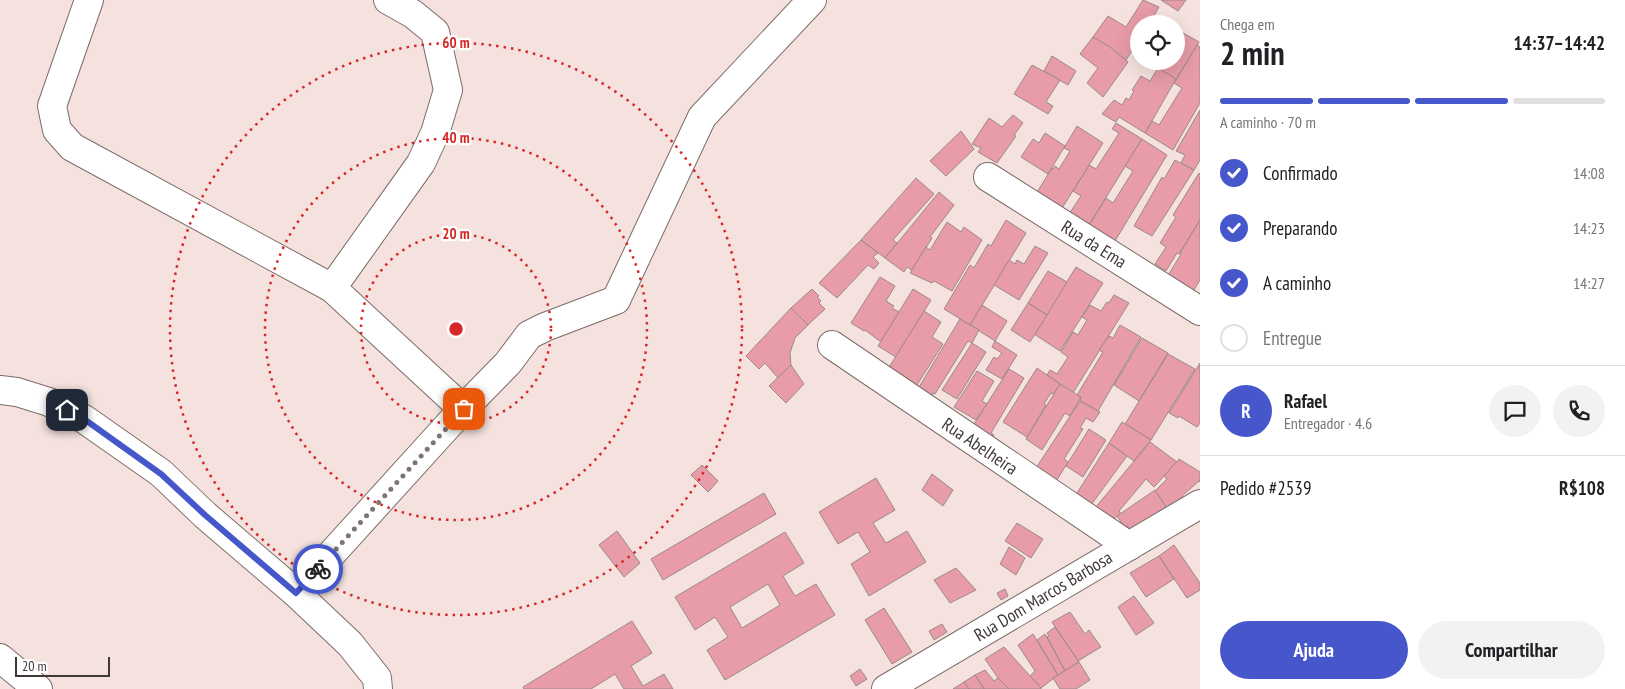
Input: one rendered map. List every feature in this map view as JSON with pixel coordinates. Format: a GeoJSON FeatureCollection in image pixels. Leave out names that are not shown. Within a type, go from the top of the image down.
{"type":"FeatureCollection","features":[{"type":"Feature","properties":{"kind":"street"},"geometry":{"type":"LineString","coordinates":[[89,0],[52,106],[57,130],[72,147],[332,288],[464,409]]}},
{"type":"Feature","properties":{"kind":"street"},"geometry":{"type":"LineString","coordinates":[[332,288],[421,163],[435,133],[448,90],[435,32],[413,14],[388,0]]}},
{"type":"Feature","properties":{"kind":"street"},"geometry":{"type":"LineString","coordinates":[[296,593],[508,363],[529,335],[616,300],[702,117],[812,0]]}},
{"type":"Feature","properties":{"kind":"street","name":"Rua da Ema"},"geometry":{"type":"LineString","coordinates":[[988,177],[1200,311]]}},
{"type":"Feature","properties":{"kind":"street","name":"Rua Abelheira"},"geometry":{"type":"LineString","coordinates":[[832,345],[1129,546]]}},
{"type":"Feature","properties":{"kind":"street"},"geometry":{"type":"LineString","coordinates":[[0,390],[17,392],[49,402],[84,419],[161,474],[205,515],[296,593],[350,644],[377,678],[378,689]]}},
{"type":"Feature","properties":{"kind":"street","name":"Rua Dom Marcos Barbosa"},"geometry":{"type":"LineString","coordinates":[[886,689],[1200,504]]}},
{"type":"Feature","properties":{"kind":"street"},"geometry":{"type":"LineString","coordinates":[[0,658],[38,689]]}},
{"type":"Feature","properties":{"kind":"building"},"geometry":{"type":"Polygon","coordinates":[[[1143,0],[1159,7],[1154,15],[1134,15],[1143,0]]]}},
{"type":"Feature","properties":{"kind":"building"},"geometry":{"type":"Polygon","coordinates":[[[1161,0],[1186,0],[1178,11],[1161,0]]]}},
{"type":"Feature","properties":{"kind":"building"},"geometry":{"type":"Polygon","coordinates":[[[1108,16],[1126,27],[1130,21],[1130,54],[1126,60],[1093,37],[1108,16]]]}},
{"type":"Feature","properties":{"kind":"building"},"geometry":{"type":"Polygon","coordinates":[[[1185,34],[1199,42],[1185,65],[1185,34]]]}},
{"type":"Feature","properties":{"kind":"building"},"geometry":{"type":"Polygon","coordinates":[[[1093,37],[1110,47],[1128,62],[1103,97],[1087,83],[1098,68],[1080,54],[1093,37]]]}},
{"type":"Feature","properties":{"kind":"building"},"geometry":{"type":"Polygon","coordinates":[[[1197,45],[1200,47],[1200,103],[1173,150],[1145,133],[1152,121],[1159,125],[1182,88],[1174,83],[1182,70],[1185,70],[1185,65],[1197,45]]]}},
{"type":"Feature","properties":{"kind":"building"},"geometry":{"type":"Polygon","coordinates":[[[1052,56],[1076,71],[1068,85],[1044,71],[1052,56]]]}},
{"type":"Feature","properties":{"kind":"building"},"geometry":{"type":"Polygon","coordinates":[[[1032,65],[1060,80],[1046,102],[1053,106],[1048,114],[1014,94],[1032,65]]]}},
{"type":"Feature","properties":{"kind":"building"},"geometry":{"type":"Polygon","coordinates":[[[1157,70],[1161,70],[1176,79],[1145,133],[1119,117],[1116,122],[1102,114],[1114,100],[1122,105],[1126,98],[1129,100],[1134,91],[1132,90],[1141,76],[1150,81],[1157,70]]]}},
{"type":"Feature","properties":{"kind":"building"},"geometry":{"type":"Polygon","coordinates":[[[1161,70],[1182,70],[1176,79],[1161,70]]]}},
{"type":"Feature","properties":{"kind":"building"},"geometry":{"type":"Polygon","coordinates":[[[1200,110],[1200,160],[1194,170],[1181,163],[1185,155],[1176,151],[1200,110]]]}},
{"type":"Feature","properties":{"kind":"building"},"geometry":{"type":"Polygon","coordinates":[[[1013,115],[1023,123],[997,163],[978,152],[981,148],[972,144],[989,118],[1002,127],[1013,115]]]}},
{"type":"Feature","properties":{"kind":"building"},"geometry":{"type":"Polygon","coordinates":[[[1116,123],[1142,139],[1086,230],[1067,217],[1081,196],[1073,191],[1089,165],[1096,169],[1119,133],[1112,129],[1116,123]]]}},
{"type":"Feature","properties":{"kind":"building"},"geometry":{"type":"Polygon","coordinates":[[[1077,126],[1103,143],[1059,213],[1034,197],[1052,168],[1055,166],[1059,169],[1070,151],[1064,148],[1077,126]]]}},
{"type":"Feature","properties":{"kind":"building"},"geometry":{"type":"Polygon","coordinates":[[[961,131],[974,149],[946,176],[930,161],[961,131]]]}},
{"type":"Feature","properties":{"kind":"building"},"geometry":{"type":"Polygon","coordinates":[[[1045,133],[1065,146],[1048,174],[1021,157],[1033,139],[1039,143],[1045,133]]]}},
{"type":"Feature","properties":{"kind":"building"},"geometry":{"type":"Polygon","coordinates":[[[1142,139],[1167,155],[1112,246],[1086,230],[1106,198],[1113,203],[1133,171],[1125,166],[1142,139]]]}},
{"type":"Feature","properties":{"kind":"building"},"geometry":{"type":"Polygon","coordinates":[[[1175,160],[1194,170],[1152,236],[1134,226],[1162,177],[1164,179],[1175,160]]]}},
{"type":"Feature","properties":{"kind":"building"},"geometry":{"type":"Polygon","coordinates":[[[1199,173],[1200,220],[1166,271],[1155,264],[1166,247],[1160,243],[1176,217],[1173,215],[1199,173]]]}},
{"type":"Feature","properties":{"kind":"building"},"geometry":{"type":"Polygon","coordinates":[[[916,178],[934,194],[893,240],[897,243],[885,258],[861,240],[916,178]]]}},
{"type":"Feature","properties":{"kind":"building"},"geometry":{"type":"Polygon","coordinates":[[[939,192],[954,205],[930,237],[932,238],[912,270],[907,267],[904,272],[885,258],[939,192]]]}},
{"type":"Feature","properties":{"kind":"building"},"geometry":{"type":"Polygon","coordinates":[[[1006,220],[1026,233],[970,325],[944,309],[970,265],[974,268],[988,244],[991,246],[1006,220]]]}},
{"type":"Feature","properties":{"kind":"building"},"geometry":{"type":"Polygon","coordinates":[[[1200,220],[1200,280],[1192,293],[1167,277],[1200,220]]]}},
{"type":"Feature","properties":{"kind":"building"},"geometry":{"type":"Polygon","coordinates":[[[947,222],[961,232],[964,227],[982,240],[952,291],[934,281],[932,283],[910,273],[926,247],[930,250],[947,222]]]}},
{"type":"Feature","properties":{"kind":"building"},"geometry":{"type":"Polygon","coordinates":[[[861,240],[878,253],[873,257],[879,263],[874,269],[868,265],[837,298],[819,283],[861,240]]]}},
{"type":"Feature","properties":{"kind":"building"},"geometry":{"type":"Polygon","coordinates":[[[1035,246],[1048,253],[1019,300],[994,285],[1009,260],[1015,264],[1017,260],[1024,264],[1035,246]]]}},
{"type":"Feature","properties":{"kind":"building"},"geometry":{"type":"Polygon","coordinates":[[[1076,267],[1103,283],[1060,351],[1034,334],[1076,267]]]}},
{"type":"Feature","properties":{"kind":"building"},"geometry":{"type":"Polygon","coordinates":[[[1048,271],[1067,282],[1047,315],[1028,303],[1048,271]]]}},
{"type":"Feature","properties":{"kind":"building"},"geometry":{"type":"Polygon","coordinates":[[[880,277],[895,286],[886,301],[899,312],[881,342],[865,330],[851,323],[880,277]]]}},
{"type":"Feature","properties":{"kind":"building"},"geometry":{"type":"Polygon","coordinates":[[[812,289],[819,296],[817,297],[821,301],[819,303],[825,309],[808,325],[791,308],[812,289]]]}},
{"type":"Feature","properties":{"kind":"building"},"geometry":{"type":"Polygon","coordinates":[[[913,289],[931,300],[896,357],[878,346],[913,289]]]}},
{"type":"Feature","properties":{"kind":"building"},"geometry":{"type":"Polygon","coordinates":[[[1114,295],[1129,303],[1073,393],[1047,375],[1050,370],[1057,374],[1068,357],[1061,352],[1073,332],[1078,335],[1087,320],[1082,317],[1090,305],[1101,311],[1114,295]]]}},
{"type":"Feature","properties":{"kind":"building"},"geometry":{"type":"Polygon","coordinates":[[[1028,303],[1047,315],[1030,342],[1011,330],[1028,303]]]}},
{"type":"Feature","properties":{"kind":"building"},"geometry":{"type":"Polygon","coordinates":[[[982,305],[1007,321],[995,341],[970,325],[982,305]]]}},
{"type":"Feature","properties":{"kind":"building"},"geometry":{"type":"Polygon","coordinates":[[[791,308],[808,325],[795,338],[790,353],[791,365],[778,378],[765,363],[759,369],[746,356],[791,308]]]}},
{"type":"Feature","properties":{"kind":"building"},"geometry":{"type":"Polygon","coordinates":[[[924,311],[941,322],[932,337],[943,344],[910,396],[883,377],[924,311]]]}},
{"type":"Feature","properties":{"kind":"building"},"geometry":{"type":"Polygon","coordinates":[[[960,319],[979,330],[972,343],[968,341],[926,406],[913,397],[960,319]]]}},
{"type":"Feature","properties":{"kind":"building"},"geometry":{"type":"Polygon","coordinates":[[[1120,325],[1141,337],[1098,411],[1080,401],[1081,397],[1077,395],[1103,352],[1099,350],[1109,336],[1113,338],[1120,325]]]}},
{"type":"Feature","properties":{"kind":"building"},"geometry":{"type":"Polygon","coordinates":[[[1142,338],[1168,353],[1139,401],[1114,385],[1142,338]]]}},
{"type":"Feature","properties":{"kind":"building"},"geometry":{"type":"Polygon","coordinates":[[[995,341],[1017,355],[1002,379],[986,370],[994,357],[997,359],[1002,353],[992,347],[995,341]]]}},
{"type":"Feature","properties":{"kind":"building"},"geometry":{"type":"Polygon","coordinates":[[[972,343],[986,352],[957,399],[942,390],[972,343]]]}},
{"type":"Feature","properties":{"kind":"building"},"geometry":{"type":"Polygon","coordinates":[[[1168,354],[1195,369],[1151,440],[1125,424],[1168,354]]]}},
{"type":"Feature","properties":{"kind":"building"},"geometry":{"type":"Polygon","coordinates":[[[1200,363],[1200,423],[1197,427],[1179,416],[1178,418],[1169,413],[1200,363]]]}},
{"type":"Feature","properties":{"kind":"building"},"geometry":{"type":"Polygon","coordinates":[[[791,365],[804,384],[786,403],[769,386],[791,365]]]}},
{"type":"Feature","properties":{"kind":"building"},"geometry":{"type":"Polygon","coordinates":[[[1037,368],[1060,384],[1054,394],[1051,393],[1044,404],[1046,405],[1027,437],[1003,422],[1037,368]]]}},
{"type":"Feature","properties":{"kind":"building"},"geometry":{"type":"Polygon","coordinates":[[[1009,369],[1024,378],[991,433],[994,435],[989,444],[969,432],[1009,369]]]}},
{"type":"Feature","properties":{"kind":"building"},"geometry":{"type":"Polygon","coordinates":[[[977,371],[994,381],[982,401],[987,404],[976,420],[954,407],[977,371]]]}},
{"type":"Feature","properties":{"kind":"building"},"geometry":{"type":"Polygon","coordinates":[[[1060,384],[1081,397],[1070,416],[1065,413],[1042,450],[1026,439],[1060,384]]]}},
{"type":"Feature","properties":{"kind":"building"},"geometry":{"type":"Polygon","coordinates":[[[1080,401],[1100,412],[1093,422],[1086,418],[1080,428],[1083,429],[1064,459],[1068,462],[1055,483],[1034,471],[1080,401]]]}},
{"type":"Feature","properties":{"kind":"building"},"geometry":{"type":"Polygon","coordinates":[[[1122,422],[1151,440],[1134,461],[1109,443],[1122,422]]]}},
{"type":"Feature","properties":{"kind":"building"},"geometry":{"type":"Polygon","coordinates":[[[1089,429],[1106,440],[1083,477],[1066,466],[1089,429]]]}},
{"type":"Feature","properties":{"kind":"building"},"geometry":{"type":"Polygon","coordinates":[[[1150,442],[1177,462],[1154,487],[1146,479],[1119,511],[1121,514],[1113,519],[1095,508],[1150,442]]]}},
{"type":"Feature","properties":{"kind":"building"},"geometry":{"type":"Polygon","coordinates":[[[1109,443],[1127,456],[1091,505],[1075,496],[1109,443]]]}},
{"type":"Feature","properties":{"kind":"building"},"geometry":{"type":"Polygon","coordinates":[[[1179,459],[1200,472],[1200,482],[1182,496],[1183,498],[1167,508],[1155,491],[1167,479],[1164,476],[1179,459]]]}},
{"type":"Feature","properties":{"kind":"building"},"geometry":{"type":"Polygon","coordinates":[[[702,465],[718,481],[708,492],[691,475],[702,465]]]}},
{"type":"Feature","properties":{"kind":"building"},"geometry":{"type":"Polygon","coordinates":[[[932,474],[953,490],[943,506],[922,490],[932,474]]]}},
{"type":"Feature","properties":{"kind":"building"},"geometry":{"type":"Polygon","coordinates":[[[876,478],[895,510],[873,523],[886,543],[907,531],[926,562],[869,596],[851,564],[870,552],[858,532],[838,544],[819,512],[876,478]]]}},
{"type":"Feature","properties":{"kind":"building"},"geometry":{"type":"Polygon","coordinates":[[[1155,490],[1166,507],[1129,530],[1127,526],[1125,528],[1117,516],[1155,490]]]}},
{"type":"Feature","properties":{"kind":"building"},"geometry":{"type":"Polygon","coordinates":[[[764,493],[776,514],[663,580],[651,559],[764,493]]]}},
{"type":"Feature","properties":{"kind":"building"},"geometry":{"type":"Polygon","coordinates":[[[1017,523],[1043,539],[1031,558],[1005,541],[1017,523]]]}},
{"type":"Feature","properties":{"kind":"building"},"geometry":{"type":"Polygon","coordinates":[[[617,531],[640,563],[624,577],[599,545],[617,531]]]}},
{"type":"Feature","properties":{"kind":"building"},"geometry":{"type":"Polygon","coordinates":[[[785,532],[804,563],[783,576],[795,596],[816,584],[835,615],[725,680],[707,650],[728,637],[715,617],[695,630],[675,597],[785,532]],[[768,584],[730,607],[742,628],[780,605],[768,584]]]}},
{"type":"Feature","properties":{"kind":"building"},"geometry":{"type":"Polygon","coordinates":[[[1174,545],[1200,583],[1200,590],[1187,598],[1159,556],[1174,545]]]}},
{"type":"Feature","properties":{"kind":"building"},"geometry":{"type":"Polygon","coordinates":[[[1009,547],[1025,558],[1016,575],[1000,564],[1009,547]]]}},
{"type":"Feature","properties":{"kind":"building"},"geometry":{"type":"Polygon","coordinates":[[[1159,556],[1174,579],[1146,597],[1130,573],[1159,556]]]}},
{"type":"Feature","properties":{"kind":"building"},"geometry":{"type":"Polygon","coordinates":[[[956,568],[976,590],[950,603],[934,580],[956,568]]]}},
{"type":"Feature","properties":{"kind":"building"},"geometry":{"type":"Polygon","coordinates":[[[1005,589],[1008,596],[1001,600],[997,593],[1005,589]]]}},
{"type":"Feature","properties":{"kind":"building"},"geometry":{"type":"Polygon","coordinates":[[[1134,596],[1154,623],[1136,635],[1118,607],[1134,596]]]}},
{"type":"Feature","properties":{"kind":"building"},"geometry":{"type":"Polygon","coordinates":[[[884,608],[912,652],[892,664],[865,620],[884,608]]]}},
{"type":"Feature","properties":{"kind":"building"},"geometry":{"type":"Polygon","coordinates":[[[1070,612],[1085,634],[1089,630],[1101,647],[1078,661],[1052,622],[1070,612]]]}},
{"type":"Feature","properties":{"kind":"building"},"geometry":{"type":"Polygon","coordinates":[[[632,621],[652,653],[631,666],[643,686],[664,674],[673,689],[624,689],[615,674],[591,689],[524,689],[523,687],[632,621]]]}},
{"type":"Feature","properties":{"kind":"building"},"geometry":{"type":"Polygon","coordinates":[[[942,624],[947,632],[934,640],[929,631],[942,624]]]}},
{"type":"Feature","properties":{"kind":"building"},"geometry":{"type":"Polygon","coordinates":[[[1055,627],[1079,662],[1065,671],[1047,637],[1049,636],[1047,633],[1055,627]]]}},
{"type":"Feature","properties":{"kind":"building"},"geometry":{"type":"Polygon","coordinates":[[[1033,634],[1058,675],[1041,688],[1030,676],[1035,671],[1018,645],[1033,634]]]}},
{"type":"Feature","properties":{"kind":"building"},"geometry":{"type":"Polygon","coordinates":[[[1045,634],[1065,671],[1058,675],[1037,640],[1045,634]]]}},
{"type":"Feature","properties":{"kind":"building"},"geometry":{"type":"Polygon","coordinates":[[[1004,647],[1041,689],[1009,689],[998,678],[985,659],[1004,647]]]}},
{"type":"Feature","properties":{"kind":"building"},"geometry":{"type":"Polygon","coordinates":[[[1079,662],[1090,680],[1076,689],[1060,689],[1053,678],[1079,662]]]}},
{"type":"Feature","properties":{"kind":"building"},"geometry":{"type":"Polygon","coordinates":[[[860,669],[867,679],[856,686],[850,676],[860,669]]]}},
{"type":"Feature","properties":{"kind":"building"},"geometry":{"type":"Polygon","coordinates":[[[985,670],[994,681],[998,678],[1009,689],[984,689],[975,675],[985,670]]]}},
{"type":"Feature","properties":{"kind":"building"},"geometry":{"type":"Polygon","coordinates":[[[975,675],[984,689],[969,689],[964,682],[975,675]]]}},
{"type":"Feature","properties":{"kind":"building"},"geometry":{"type":"Polygon","coordinates":[[[964,682],[969,689],[953,689],[964,682]]]}},
{"type":"Feature","properties":{"kind":"way so far"},"geometry":{"type":"LineString","coordinates":[[318,569],[464,409]]}},
{"type":"Feature","properties":{"kind":"route"},"geometry":{"type":"LineString","coordinates":[[67,410],[84,419],[161,474],[205,515],[296,593],[318,569]]}}]}
